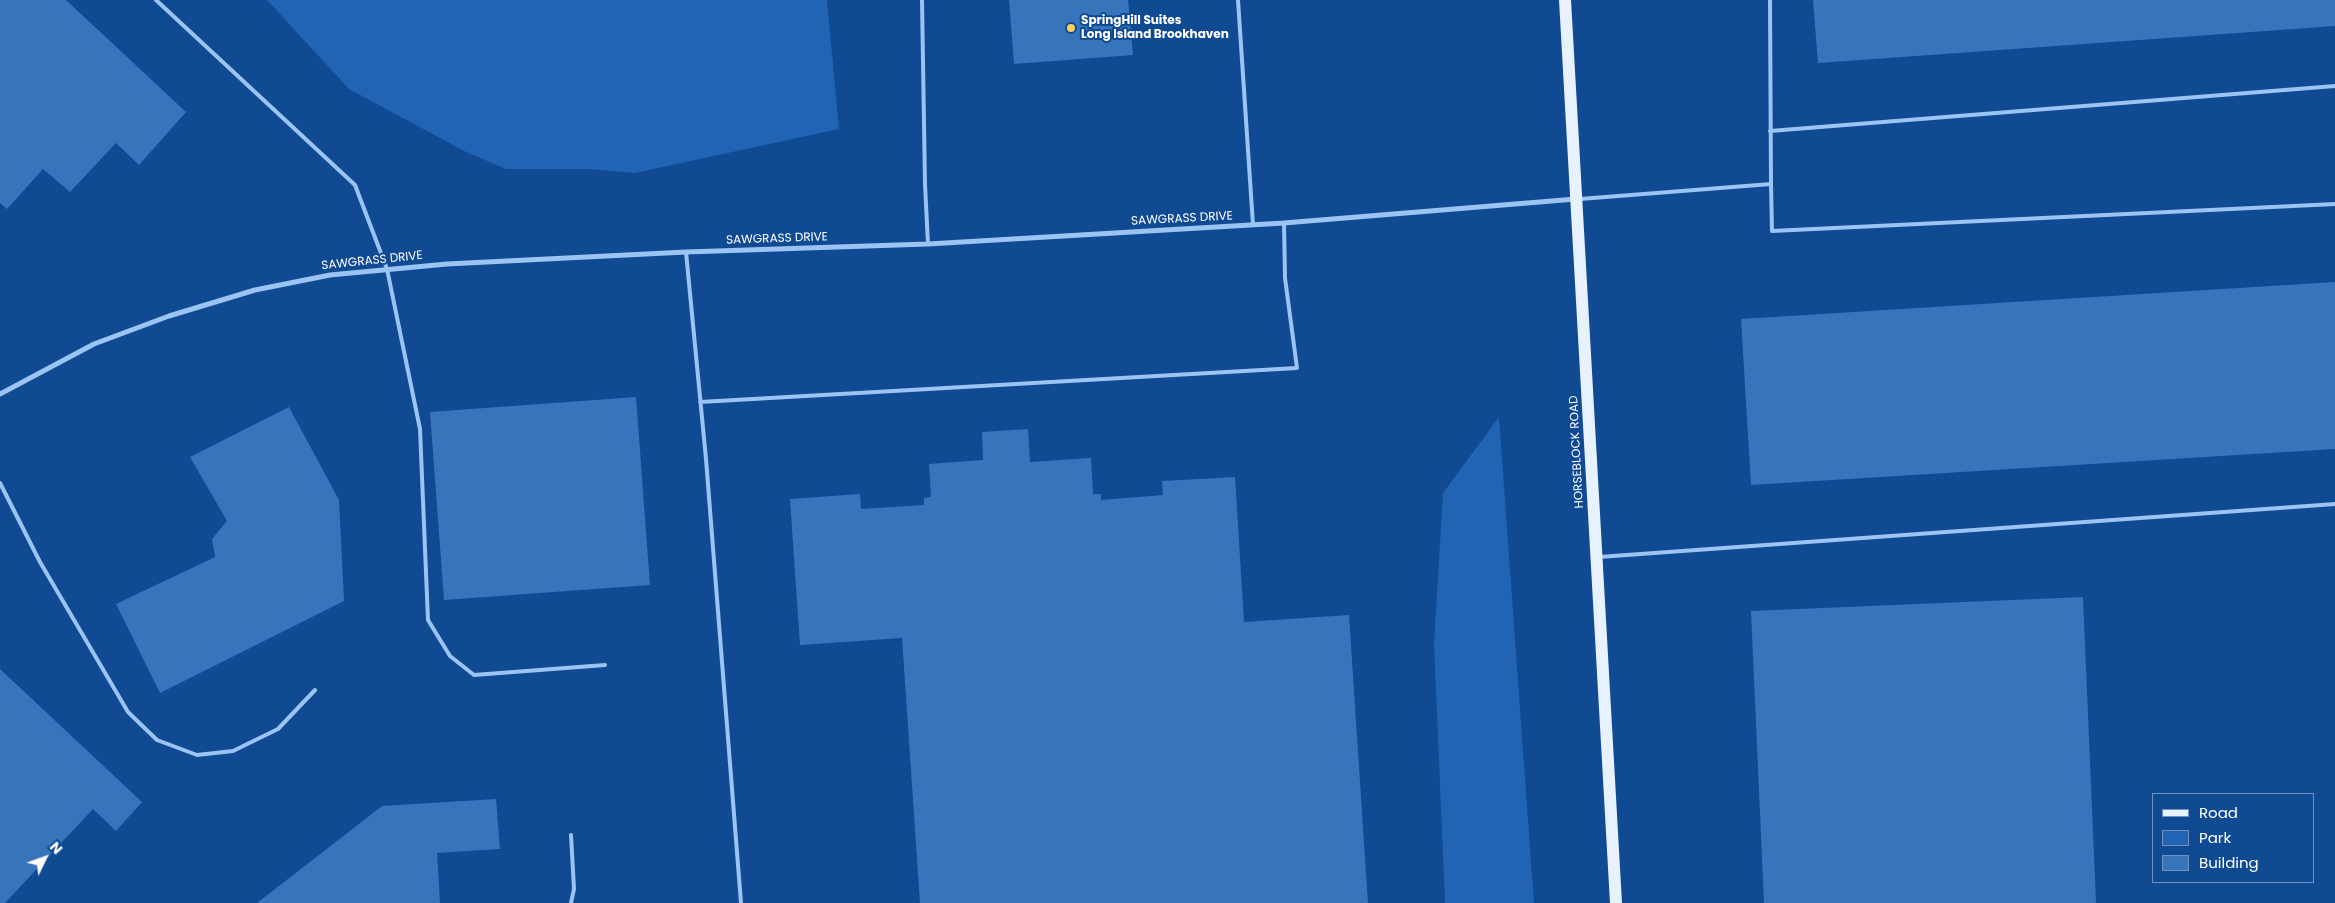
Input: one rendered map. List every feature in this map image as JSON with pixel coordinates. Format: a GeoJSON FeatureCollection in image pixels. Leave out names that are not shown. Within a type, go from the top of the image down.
{"type":"FeatureCollection","features":[{"type":"Feature","properties":{"kind":"main road","name":"HORSEBLOCK ROAD"},"geometry":{"type":"LineString","coordinates":[[1566,0],[1616,903]]}},
{"type":"Feature","properties":{"kind":"street","name":"SAWGRASS DRIVE"},"geometry":{"type":"LineString","coordinates":[[0,394],[94,344],[169,316],[255,290],[330,275],[447,264],[686,252],[928,244],[1253,225],[1578,199]]}},
{"type":"Feature","properties":{"kind":"lane"},"geometry":{"type":"LineString","coordinates":[[156,0],[356,185],[387,269],[420,429],[428,620],[450,656],[474,675],[605,665]]}},
{"type":"Feature","properties":{"kind":"lane"},"geometry":{"type":"LineString","coordinates":[[922,0],[925,184],[928,244]]}},
{"type":"Feature","properties":{"kind":"lane"},"geometry":{"type":"LineString","coordinates":[[1238,0],[1253,225]]}},
{"type":"Feature","properties":{"kind":"lane"},"geometry":{"type":"LineString","coordinates":[[1770,0],[1772,231],[2335,204]]}},
{"type":"Feature","properties":{"kind":"lane"},"geometry":{"type":"LineString","coordinates":[[1770,131],[2335,86]]}},
{"type":"Feature","properties":{"kind":"lane"},"geometry":{"type":"LineString","coordinates":[[1578,199],[1771,184]]}},
{"type":"Feature","properties":{"kind":"lane"},"geometry":{"type":"LineString","coordinates":[[700,402],[1297,368],[1285,278],[1284,223]]}},
{"type":"Feature","properties":{"kind":"lane"},"geometry":{"type":"LineString","coordinates":[[686,252],[741,903]]}},
{"type":"Feature","properties":{"kind":"lane"},"geometry":{"type":"LineString","coordinates":[[0,484],[40,562],[128,712],[157,740],[197,755],[233,751],[278,729],[315,690]]}},
{"type":"Feature","properties":{"kind":"lane"},"geometry":{"type":"LineString","coordinates":[[1596,558],[2335,504]]}},
{"type":"Feature","properties":{"kind":"lane"},"geometry":{"type":"LineString","coordinates":[[571,835],[574,889],[571,903]]}},
{"type":"Feature","properties":{"kind":"green space"},"geometry":{"type":"Polygon","coordinates":[[[267,0],[827,0],[839,129],[635,173],[589,169],[506,169],[466,152],[349,89],[267,0]]]}},
{"type":"Feature","properties":{"kind":"green space"},"geometry":{"type":"Polygon","coordinates":[[[1499,417],[1534,903],[1445,903],[1434,643],[1443,493],[1499,417]]]}},
{"type":"Feature","properties":{"kind":"building"},"geometry":{"type":"Polygon","coordinates":[[[0,0],[66,0],[186,112],[139,165],[116,143],[70,192],[43,169],[7,209],[0,203],[0,0]]]}},
{"type":"Feature","properties":{"kind":"building","name":"SpringHill Suites Long Island Brookhaven"},"geometry":{"type":"Polygon","coordinates":[[[1009,0],[1128,0],[1133,55],[1014,64],[1009,0]]]}},
{"type":"Feature","properties":{"kind":"building"},"geometry":{"type":"Polygon","coordinates":[[[1813,0],[2335,0],[2335,26],[1818,63],[1813,0]]]}},
{"type":"Feature","properties":{"kind":"building"},"geometry":{"type":"Polygon","coordinates":[[[2335,282],[2335,449],[1751,485],[1741,319],[2335,282]]]}},
{"type":"Feature","properties":{"kind":"building"},"geometry":{"type":"Polygon","coordinates":[[[636,397],[650,585],[444,600],[430,412],[636,397]]]}},
{"type":"Feature","properties":{"kind":"building"},"geometry":{"type":"Polygon","coordinates":[[[289,407],[339,500],[344,601],[160,693],[116,604],[215,557],[212,539],[227,521],[190,457],[289,407]]]}},
{"type":"Feature","properties":{"kind":"building"},"geometry":{"type":"Polygon","coordinates":[[[1028,429],[1030,462],[1091,458],[1093,494],[1101,494],[1101,500],[1163,495],[1162,481],[1235,477],[1244,622],[1349,615],[1368,903],[920,903],[902,638],[800,645],[790,499],[860,494],[861,509],[924,505],[924,498],[931,497],[929,464],[983,460],[982,432],[1028,429]]]}},
{"type":"Feature","properties":{"kind":"building"},"geometry":{"type":"Polygon","coordinates":[[[2083,597],[2096,903],[1764,903],[1751,611],[2083,597]]]}},
{"type":"Feature","properties":{"kind":"building"},"geometry":{"type":"Polygon","coordinates":[[[0,669],[142,802],[116,831],[93,809],[5,903],[0,903],[0,669]]]}},
{"type":"Feature","properties":{"kind":"building"},"geometry":{"type":"Polygon","coordinates":[[[496,799],[500,849],[437,853],[440,903],[257,903],[382,806],[496,799]]]}},
{"type":"Feature","properties":{"kind":"place","name":"SpringHill Suites Long Island Brookhaven"},"geometry":{"type":"Point","coordinates":[1071,28]}}]}
